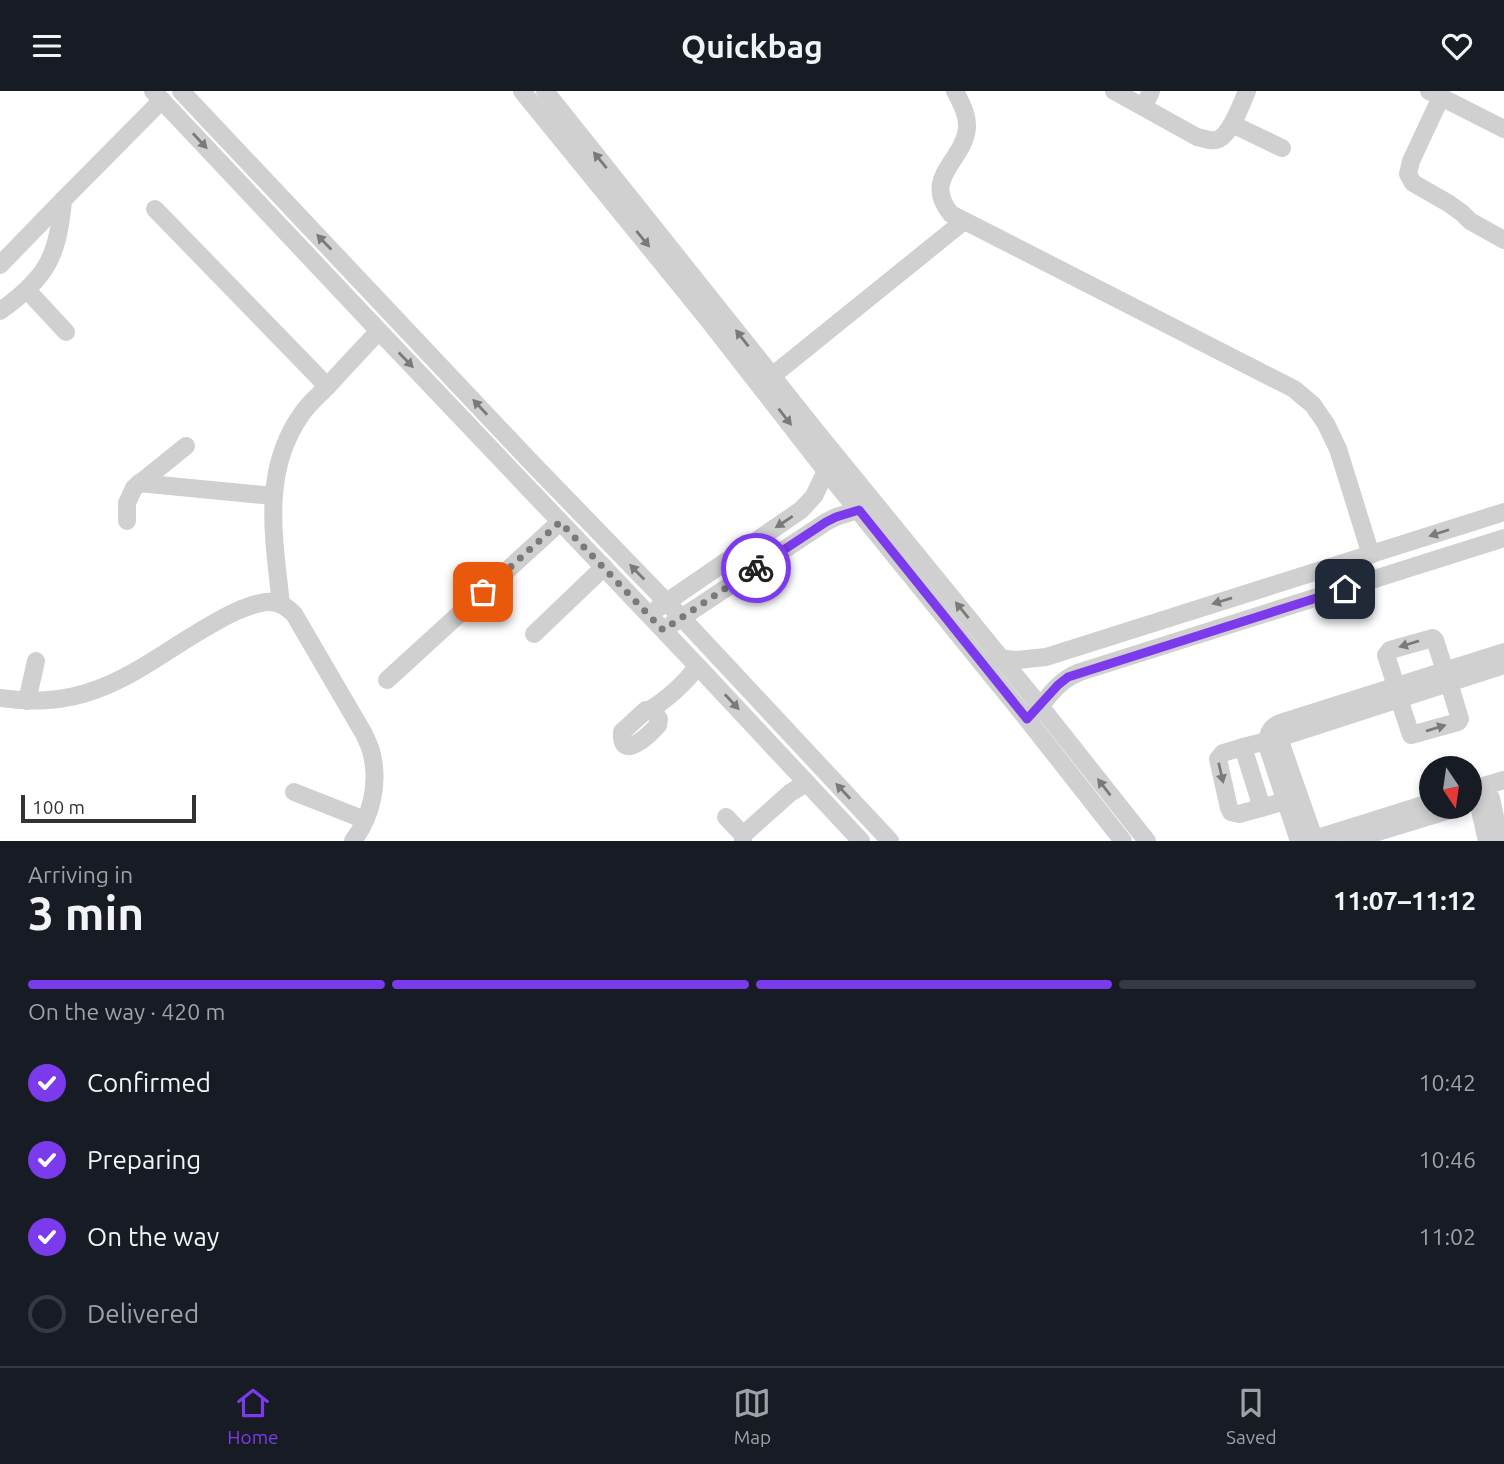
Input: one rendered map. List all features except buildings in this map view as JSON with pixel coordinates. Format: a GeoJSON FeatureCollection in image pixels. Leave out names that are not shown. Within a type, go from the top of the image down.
{"type":"FeatureCollection","features":[{"type":"Feature","properties":{"kind":"street"},"geometry":{"type":"LineString","coordinates":[[181,91],[529,460],[667,602],[890,841]]}},
{"type":"Feature","properties":{"kind":"street"},"geometry":{"type":"LineString","coordinates":[[522,91],[706,317],[1002,660],[1147,841]]}},
{"type":"Feature","properties":{"kind":"street"},"geometry":{"type":"LineString","coordinates":[[545,91],[772,376],[810,437],[826,471],[1123,841]]}},
{"type":"Feature","properties":{"kind":"street"},"geometry":{"type":"LineString","coordinates":[[956,91],[966,117],[966,132],[961,147],[942,178],[940,193],[946,208],[964,221],[1294,389],[1313,405],[1338,449],[1371,555]]}},
{"type":"Feature","properties":{"kind":"street"},"geometry":{"type":"LineString","coordinates":[[1114,91],[1147,99],[1197,137],[1212,141],[1226,133],[1248,91]]}},
{"type":"Feature","properties":{"kind":"street"},"geometry":{"type":"LineString","coordinates":[[0,265],[157,95],[861,841]]}},
{"type":"Feature","properties":{"kind":"street"},"geometry":{"type":"LineString","coordinates":[[1504,129],[1447,96],[1411,161],[1408,174],[1413,183],[1504,240]]}},
{"type":"Feature","properties":{"kind":"street"},"geometry":{"type":"LineString","coordinates":[[1232,124],[1282,148]]}},
{"type":"Feature","properties":{"kind":"street"},"geometry":{"type":"LineString","coordinates":[[0,311],[27,290],[53,254],[62,199]]}},
{"type":"Feature","properties":{"kind":"street"},"geometry":{"type":"LineString","coordinates":[[155,209],[327,386]]}},
{"type":"Feature","properties":{"kind":"street"},"geometry":{"type":"LineString","coordinates":[[772,376],[964,221]]}},
{"type":"Feature","properties":{"kind":"street"},"geometry":{"type":"LineString","coordinates":[[27,290],[66,332]]}},
{"type":"Feature","properties":{"kind":"street"},"geometry":{"type":"LineString","coordinates":[[281,604],[272,525],[273,496],[278,467],[287,440],[301,414],[379,331]]}},
{"type":"Feature","properties":{"kind":"street"},"geometry":{"type":"LineString","coordinates":[[127,521],[129,495],[139,482],[186,446]]}},
{"type":"Feature","properties":{"kind":"street"},"geometry":{"type":"LineString","coordinates":[[649,615],[801,510],[814,496],[826,471]]}},
{"type":"Feature","properties":{"kind":"street"},"geometry":{"type":"LineString","coordinates":[[139,482],[273,496]]}},
{"type":"Feature","properties":{"kind":"street"},"geometry":{"type":"LineString","coordinates":[[663,630],[826,522],[859,510]]}},
{"type":"Feature","properties":{"kind":"street"},"geometry":{"type":"LineString","coordinates":[[977,659],[1032,659],[1046,656],[1504,512]]}},
{"type":"Feature","properties":{"kind":"street"},"geometry":{"type":"LineString","coordinates":[[387,680],[560,522]]}},
{"type":"Feature","properties":{"kind":"street"},"geometry":{"type":"LineString","coordinates":[[1027,719],[1058,685],[1080,672],[1504,538]]}},
{"type":"Feature","properties":{"kind":"street"},"geometry":{"type":"LineString","coordinates":[[534,634],[604,567]]}},
{"type":"Feature","properties":{"kind":"street"},"geometry":{"type":"LineString","coordinates":[[0,698],[27,701],[61,699],[93,691],[124,678],[223,618],[266,602],[281,604],[294,614],[364,734],[372,755],[375,777],[373,799],[353,841]]}},
{"type":"Feature","properties":{"kind":"street"},"geometry":{"type":"LineString","coordinates":[[1434,638],[1460,719],[1458,722],[1411,735],[1397,693],[1386,655],[1388,651],[1434,638]]}},
{"type":"Feature","properties":{"kind":"street"},"geometry":{"type":"LineString","coordinates":[[1286,801],[1239,814],[1231,812],[1218,758],[1223,753],[1243,747],[1274,743],[1287,734],[1447,677],[1504,652]]}},
{"type":"Feature","properties":{"kind":"street"},"geometry":{"type":"LineString","coordinates":[[27,701],[36,661]]}},
{"type":"Feature","properties":{"kind":"street"},"geometry":{"type":"LineString","coordinates":[[1447,677],[1504,666]]}},
{"type":"Feature","properties":{"kind":"street"},"geometry":{"type":"LineString","coordinates":[[654,714],[669,695],[692,674],[702,670]]}},
{"type":"Feature","properties":{"kind":"street"},"geometry":{"type":"LineString","coordinates":[[1274,743],[1286,801],[1309,840]]}},
{"type":"Feature","properties":{"kind":"street"},"geometry":{"type":"LineString","coordinates":[[1274,743],[1309,840]]}},
{"type":"Feature","properties":{"kind":"street"},"geometry":{"type":"LineString","coordinates":[[1243,747],[1262,808]]}},
{"type":"Feature","properties":{"kind":"street"},"geometry":{"type":"LineString","coordinates":[[737,831],[783,787],[801,777]]}},
{"type":"Feature","properties":{"kind":"street"},"geometry":{"type":"LineString","coordinates":[[1483,797],[1504,780]]}},
{"type":"Feature","properties":{"kind":"street"},"geometry":{"type":"LineString","coordinates":[[294,792],[365,820]]}},
{"type":"Feature","properties":{"kind":"street"},"geometry":{"type":"LineString","coordinates":[[1483,797],[1487,841]]}},
{"type":"Feature","properties":{"kind":"street"},"geometry":{"type":"LineString","coordinates":[[1483,797],[1500,841]]}},
{"type":"Feature","properties":{"kind":"street"},"geometry":{"type":"LineString","coordinates":[[1309,840],[1419,806]]}},
{"type":"Feature","properties":{"kind":"street"},"geometry":{"type":"LineString","coordinates":[[1348,841],[1420,819]]}},
{"type":"Feature","properties":{"kind":"way so far"},"geometry":{"type":"LineString","coordinates":[[483,592],[560,522],[663,630],[756,568]]}},
{"type":"Feature","properties":{"kind":"route"},"geometry":{"type":"LineString","coordinates":[[756,568],[826,522],[859,510],[1027,719],[1058,685],[1080,672],[1345,589]]}}]}
